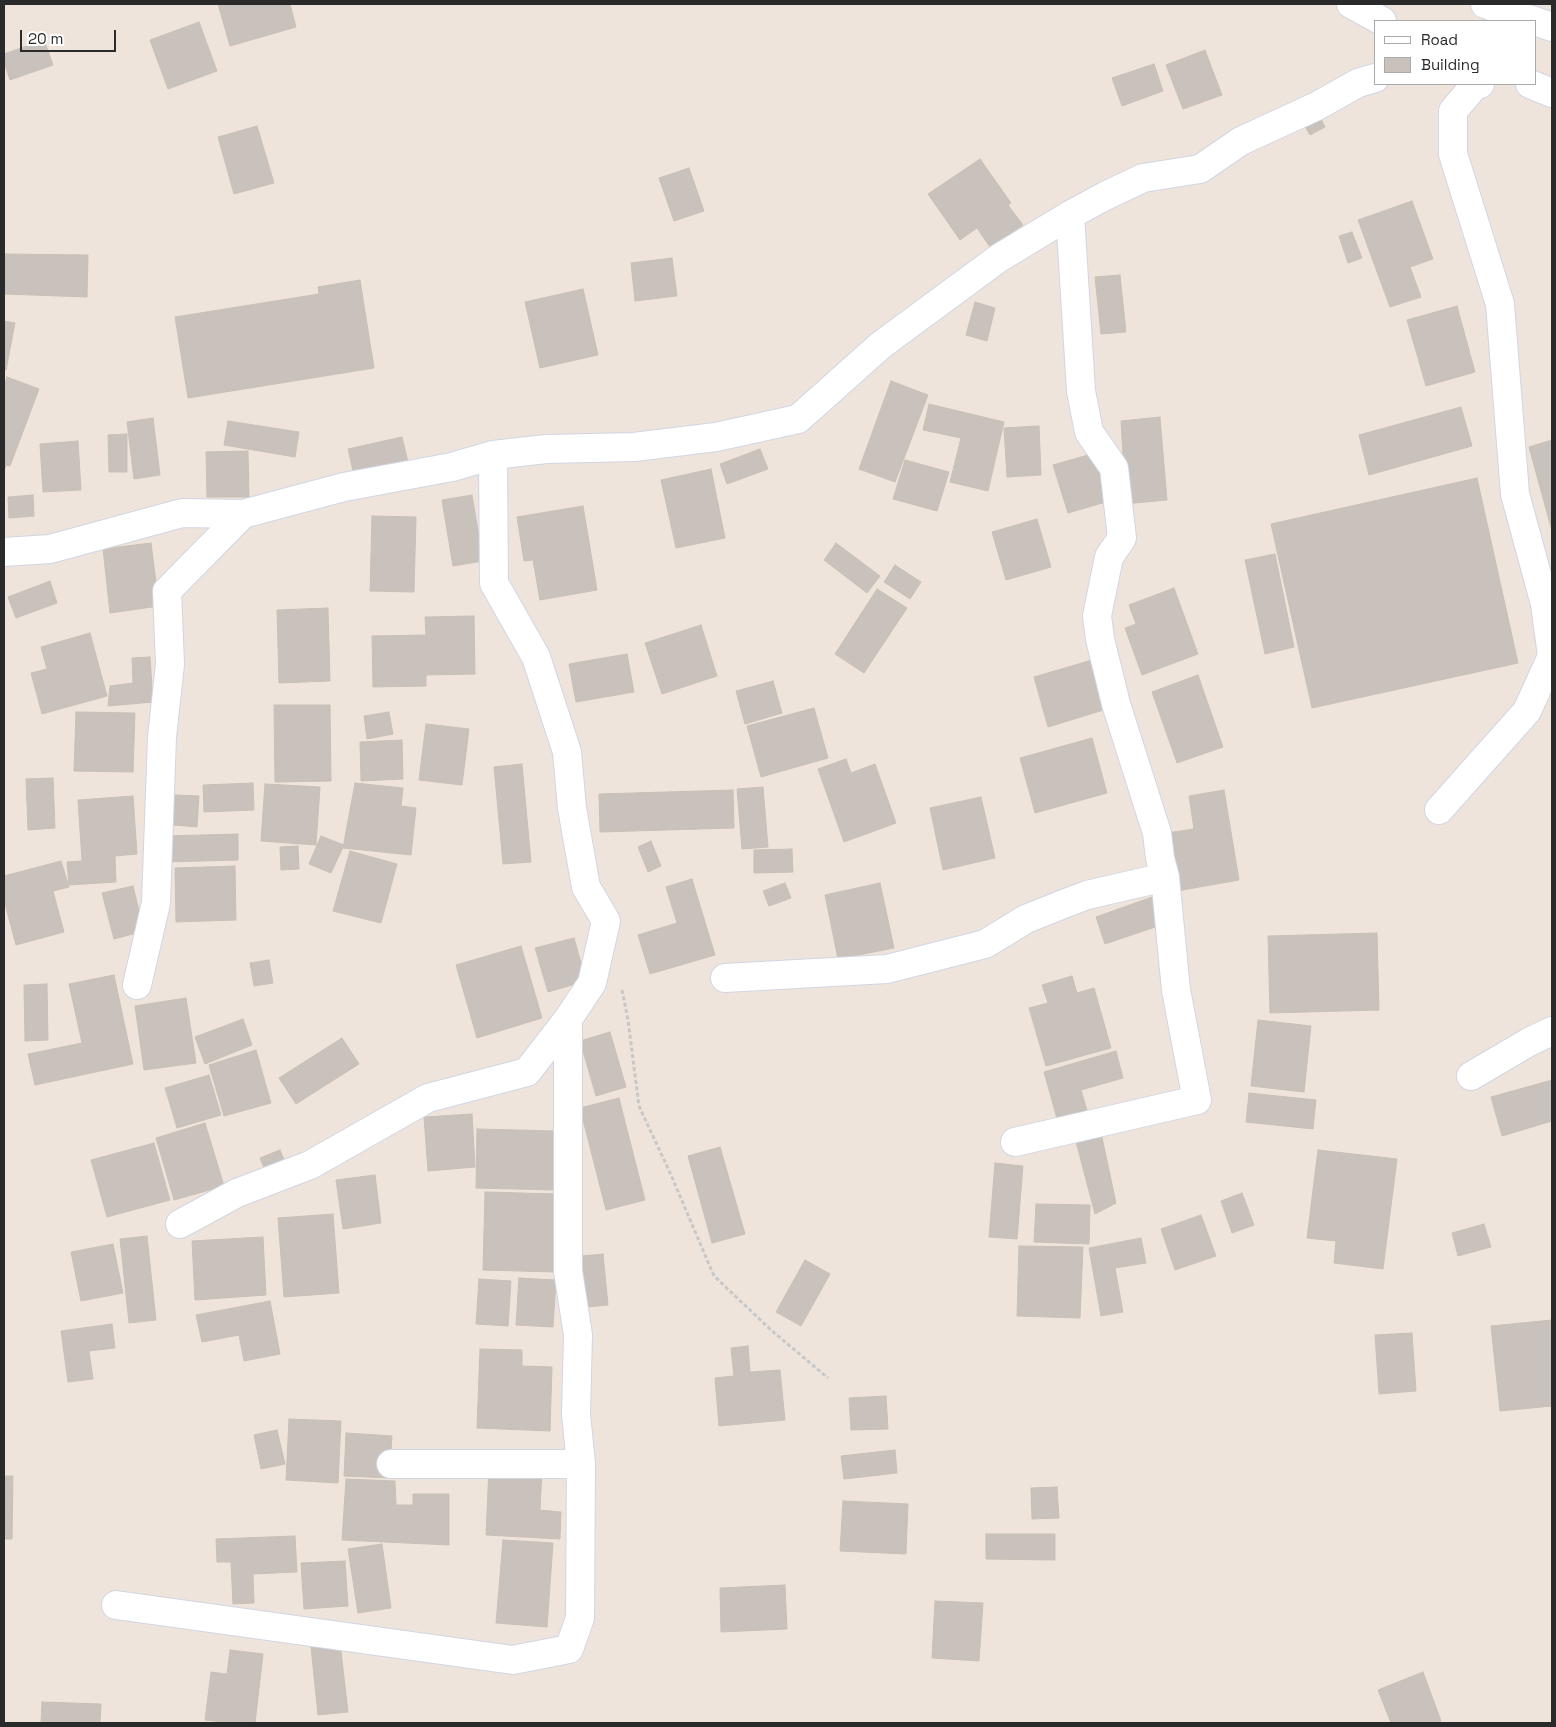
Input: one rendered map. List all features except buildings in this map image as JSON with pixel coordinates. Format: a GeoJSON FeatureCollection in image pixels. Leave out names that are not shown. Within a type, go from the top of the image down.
{"type":"FeatureCollection","features":[{"type":"Feature","properties":{"kind":"street"},"geometry":{"type":"LineString","coordinates":[[1351,4],[1380,20]]}},
{"type":"Feature","properties":{"kind":"street"},"geometry":{"type":"LineString","coordinates":[[1485,4],[1532,20]]}},
{"type":"Feature","properties":{"kind":"street"},"geometry":{"type":"LineString","coordinates":[[1536,22],[1552,27]]}},
{"type":"Feature","properties":{"kind":"street"},"geometry":{"type":"LineString","coordinates":[[4,552],[50,549],[182,513],[243,514],[344,487],[452,467],[493,455],[546,449],[634,447],[716,437],[798,419],[881,345],[999,258],[1070,215],[1143,178],[1200,170],[1241,141],[1317,106],[1358,83],[1374,78]]}},
{"type":"Feature","properties":{"kind":"street"},"geometry":{"type":"LineString","coordinates":[[1439,810],[1528,711],[1552,656],[1545,604],[1515,494],[1500,304],[1453,154],[1453,111],[1478,85]]}},
{"type":"Feature","properties":{"kind":"street"},"geometry":{"type":"LineString","coordinates":[[1532,85],[1552,93]]}},
{"type":"Feature","properties":{"kind":"street"},"geometry":{"type":"LineString","coordinates":[[1015,1142],[1197,1100],[1176,990],[1165,877],[1160,858],[1157,833],[1116,704],[1100,639],[1097,616],[1109,557],[1122,538],[1114,468],[1089,432],[1081,391],[1070,215]]}},
{"type":"Feature","properties":{"kind":"street"},"geometry":{"type":"LineString","coordinates":[[180,1224],[237,1193],[310,1165],[428,1098],[527,1072],[568,1019],[592,983],[606,921],[586,887],[572,808],[567,752],[536,657],[494,583],[493,455]]}},
{"type":"Feature","properties":{"kind":"street"},"geometry":{"type":"LineString","coordinates":[[137,985],[156,903],[162,737],[170,664],[167,591],[243,514]]}},
{"type":"Feature","properties":{"kind":"street"},"geometry":{"type":"LineString","coordinates":[[725,978],[887,969],[985,944],[1026,919],[1087,895],[1165,877]]}},
{"type":"Feature","properties":{"kind":"street"},"geometry":{"type":"LineString","coordinates":[[116,1604],[514,1660],[569,1649],[580,1618],[581,1464],[576,1414],[578,1335],[568,1271],[568,1019]]}},
{"type":"Feature","properties":{"kind":"street"},"geometry":{"type":"LineString","coordinates":[[1471,1076],[1529,1042],[1552,1031]]}},
{"type":"Feature","properties":{"kind":"street"},"geometry":{"type":"LineString","coordinates":[[391,1464],[581,1464]]}},
{"type":"Feature","properties":{"kind":"path"},"geometry":{"type":"LineString","coordinates":[[620,984],[628,1020],[639,1106],[714,1276],[771,1330],[828,1378]]}}]}
